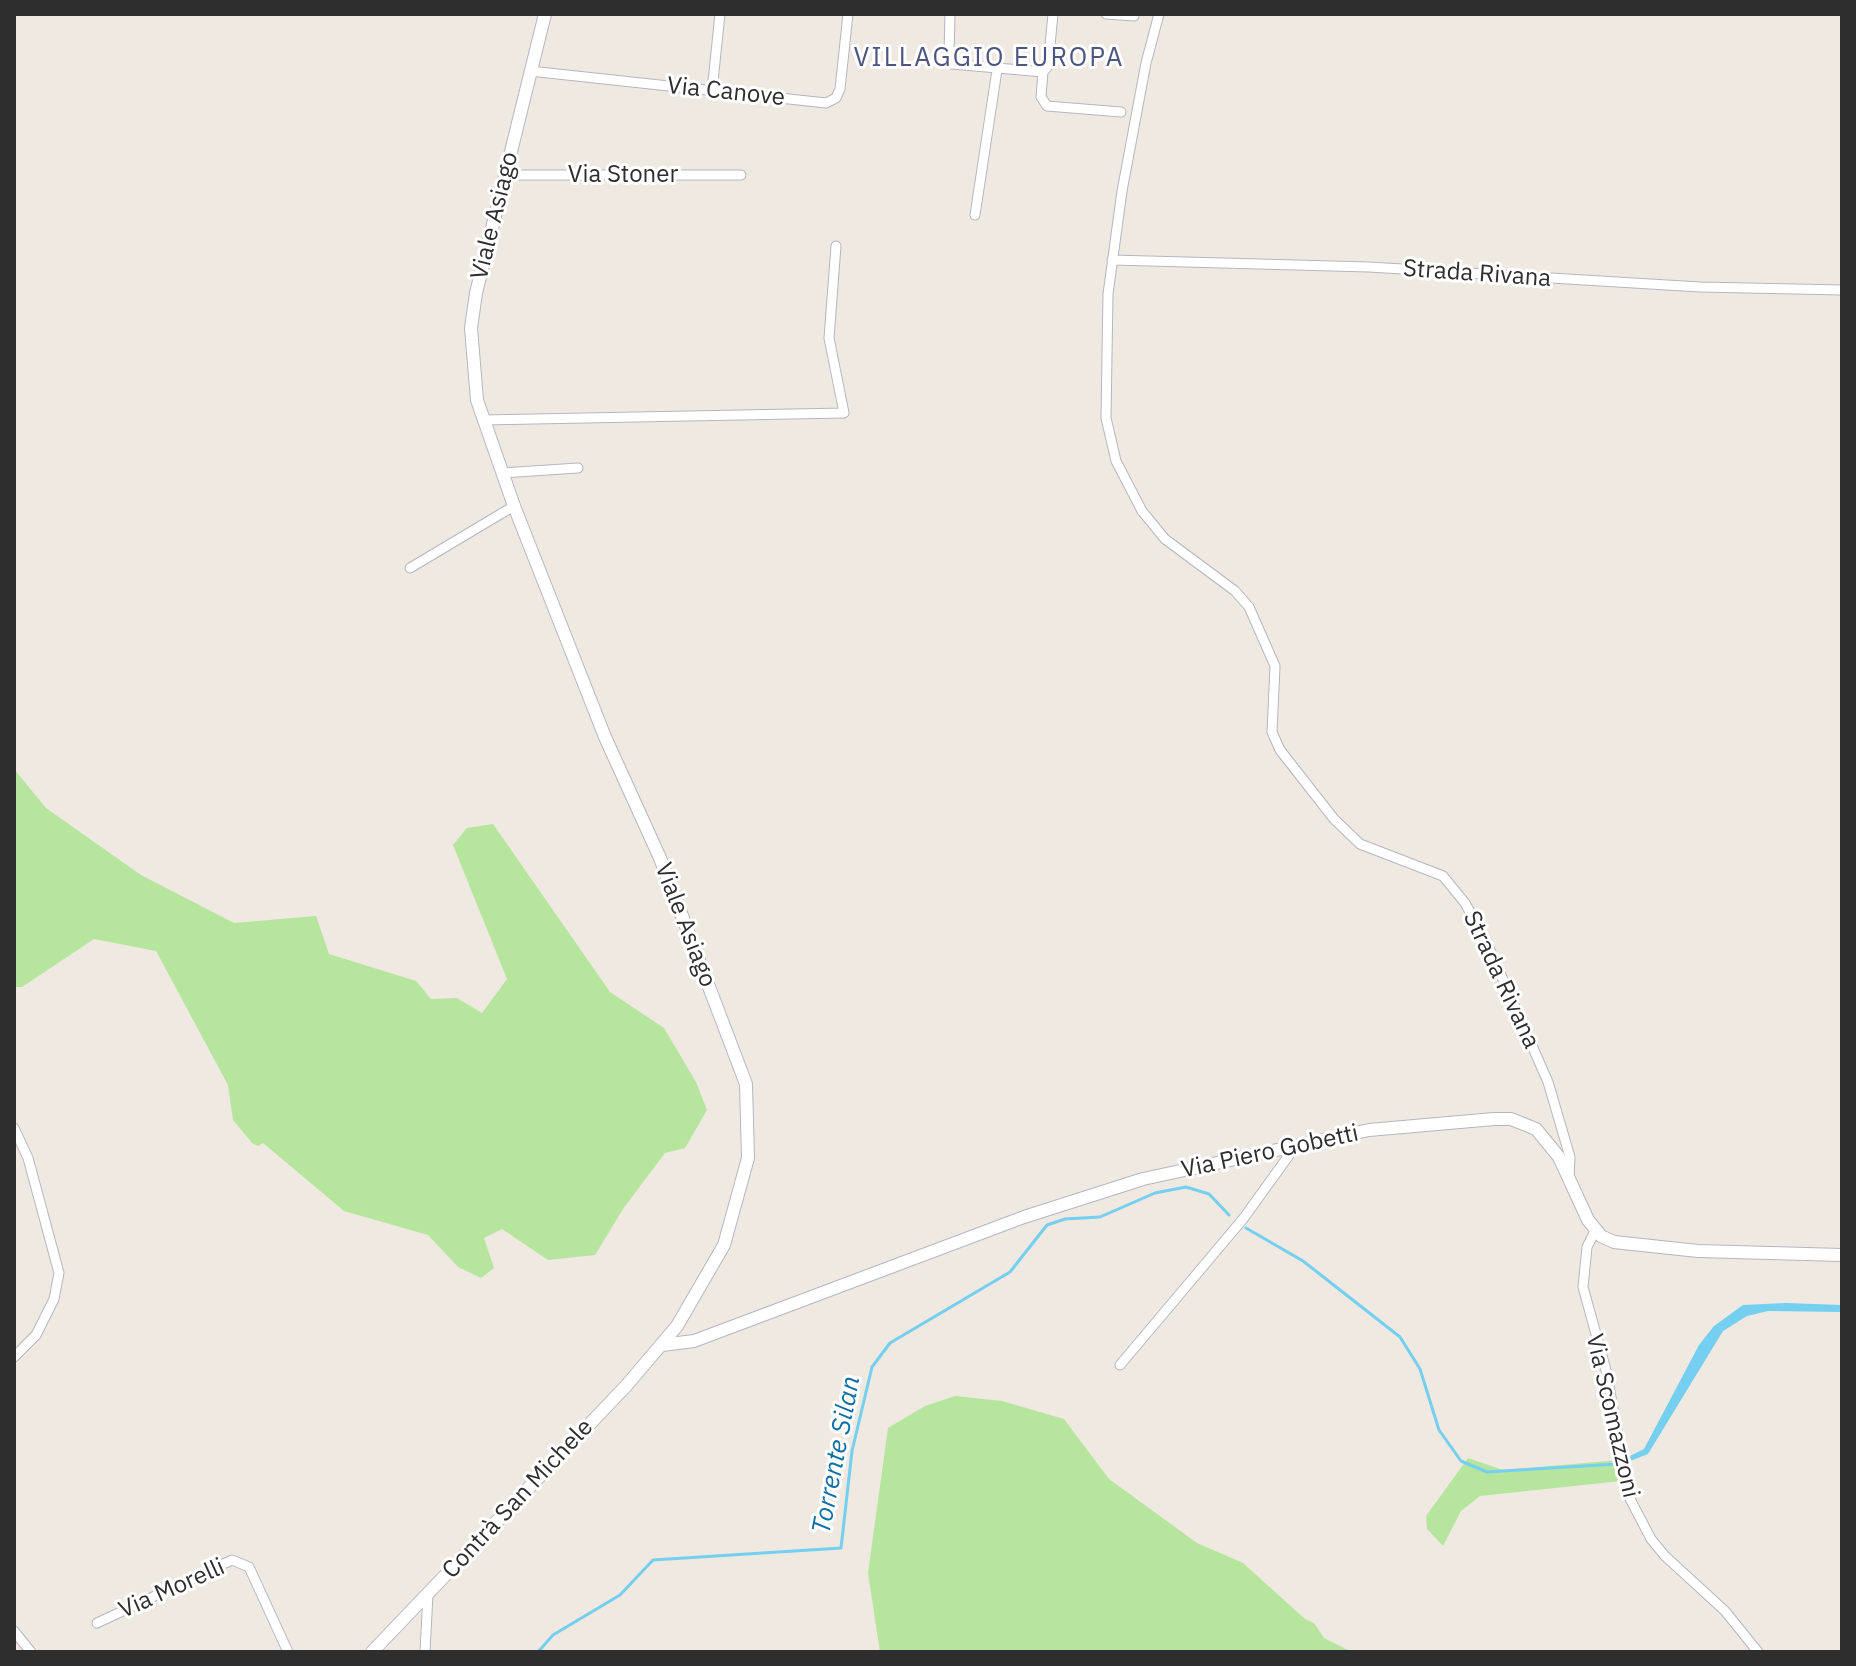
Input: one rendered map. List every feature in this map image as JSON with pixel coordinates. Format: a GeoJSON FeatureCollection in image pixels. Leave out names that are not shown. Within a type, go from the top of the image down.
{"type":"FeatureCollection","features":[{"type":"Feature","properties":{"kind":"main road","name":"Viale Asiago"},"geometry":{"type":"LineString","coordinates":[[545,14],[476,293],[471,328],[477,400],[514,506],[605,737],[660,858],[746,1084],[748,1158],[724,1245],[696,1297],[662,1345]]}},
{"type":"Feature","properties":{"kind":"main road","name":"Via Piero Gobetti"},"geometry":{"type":"LineString","coordinates":[[662,1345],[694,1341],[1024,1217],[1143,1179],[1369,1130],[1511,1119],[1536,1129],[1550,1144],[1595,1231]]}},
{"type":"Feature","properties":{"kind":"main road"},"geometry":{"type":"LineString","coordinates":[[1595,1231],[1614,1242],[1659,1249],[1842,1255]]}},
{"type":"Feature","properties":{"kind":"main road","name":"Contrà San Michele"},"geometry":{"type":"LineString","coordinates":[[372,1652],[662,1345]]}},
{"type":"Feature","properties":{"kind":"street"},"geometry":{"type":"LineString","coordinates":[[712,91],[720,14]]}},
{"type":"Feature","properties":{"kind":"street","name":"Via Canove"},"geometry":{"type":"LineString","coordinates":[[530,71],[831,101],[840,89],[848,14]]}},
{"type":"Feature","properties":{"kind":"street"},"geometry":{"type":"LineString","coordinates":[[950,14],[950,62],[997,70],[1043,72]]}},
{"type":"Feature","properties":{"kind":"street"},"geometry":{"type":"LineString","coordinates":[[1053,14],[1048,66],[1043,72],[1041,97],[1047,106],[1121,112]]}},
{"type":"Feature","properties":{"kind":"street"},"geometry":{"type":"LineString","coordinates":[[1106,14],[1134,16]]}},
{"type":"Feature","properties":{"kind":"street","name":"Strada Rivana"},"geometry":{"type":"LineString","coordinates":[[1159,14],[1146,63],[1112,260],[1105,323],[1109,439],[1125,482],[1165,539],[1235,591],[1249,607],[1265,635],[1275,666],[1272,732],[1280,750],[1334,819],[1360,844],[1443,876],[1465,903],[1486,941],[1548,1082],[1570,1157],[1569,1182]]}},
{"type":"Feature","properties":{"kind":"street"},"geometry":{"type":"LineString","coordinates":[[975,215],[997,70]]}},
{"type":"Feature","properties":{"kind":"street","name":"Via Stoner"},"geometry":{"type":"LineString","coordinates":[[505,175],[741,175]]}},
{"type":"Feature","properties":{"kind":"street"},"geometry":{"type":"LineString","coordinates":[[483,420],[844,413],[829,338],[836,246]]}},
{"type":"Feature","properties":{"kind":"street","name":"Strada Rivana"},"geometry":{"type":"LineString","coordinates":[[1112,260],[1369,267],[1700,287],[1842,290]]}},
{"type":"Feature","properties":{"kind":"street"},"geometry":{"type":"LineString","coordinates":[[502,473],[578,468]]}},
{"type":"Feature","properties":{"kind":"street"},"geometry":{"type":"LineString","coordinates":[[410,568],[514,506]]}},
{"type":"Feature","properties":{"kind":"street"},"geometry":{"type":"LineString","coordinates":[[14,1128],[28,1158],[59,1273],[54,1299],[36,1335],[14,1357]]}},
{"type":"Feature","properties":{"kind":"street"},"geometry":{"type":"LineString","coordinates":[[1120,1365],[1243,1219],[1295,1147]]}},
{"type":"Feature","properties":{"kind":"street","name":"Via Scomazzoni"},"geometry":{"type":"LineString","coordinates":[[1595,1231],[1587,1247],[1583,1287],[1612,1396],[1628,1495],[1645,1529],[1665,1556],[1741,1627],[1758,1652]]}},
{"type":"Feature","properties":{"kind":"street","name":"Via Morelli"},"geometry":{"type":"LineString","coordinates":[[97,1623],[232,1560],[249,1567],[288,1652]]}},
{"type":"Feature","properties":{"kind":"street"},"geometry":{"type":"LineString","coordinates":[[425,1652],[428,1594]]}},
{"type":"Feature","properties":{"kind":"street"},"geometry":{"type":"LineString","coordinates":[[14,1631],[31,1652]]}},
{"type":"Feature","properties":{"kind":"green space"},"geometry":{"type":"Polygon","coordinates":[[[14,769],[46,808],[141,875],[234,923],[316,916],[329,954],[416,981],[431,999],[457,998],[482,1013],[507,979],[453,845],[467,828],[493,824],[610,992],[664,1028],[696,1082],[707,1110],[685,1148],[665,1153],[623,1209],[595,1255],[548,1260],[502,1229],[484,1238],[494,1268],[481,1278],[458,1267],[428,1235],[344,1211],[263,1143],[258,1146],[252,1143],[233,1120],[228,1085],[156,951],[94,939],[22,987],[14,987],[14,769]]]}},
{"type":"Feature","properties":{"kind":"green space"},"geometry":{"type":"Polygon","coordinates":[[[955,1396],[1002,1401],[1064,1419],[1109,1479],[1197,1543],[1243,1563],[1305,1619],[1314,1623],[1324,1638],[1352,1652],[880,1652],[868,1573],[888,1428],[925,1406],[955,1396]]]}},
{"type":"Feature","properties":{"kind":"green space"},"geometry":{"type":"Polygon","coordinates":[[[1468,1458],[1503,1470],[1620,1460],[1621,1481],[1480,1496],[1461,1511],[1443,1546],[1427,1529],[1426,1516],[1468,1458]]]}},
{"type":"Feature","properties":{"kind":"water"},"geometry":{"type":"Polygon","coordinates":[[[1743,1305],[1842,1305],[1842,1312],[1768,1311],[1747,1316],[1723,1331],[1648,1454],[1625,1463],[1624,1459],[1644,1449],[1699,1345],[1714,1326],[1743,1305]]]}},
{"type":"Feature","properties":{"kind":"waterway","name":"Torrente Silan"},"geometry":{"type":"LineString","coordinates":[[538,1652],[553,1635],[620,1595],[653,1560],[841,1548],[852,1451],[872,1367],[890,1343],[1010,1272],[1047,1225],[1065,1219],[1100,1217],[1155,1193],[1186,1187],[1209,1194],[1229,1215]]}},
{"type":"Feature","properties":{"kind":"waterway","name":"Torrente Silan"},"geometry":{"type":"LineString","coordinates":[[1246,1228],[1303,1261],[1400,1337],[1420,1369],[1439,1430],[1461,1461],[1487,1472],[1616,1464]]}},
{"type":"Feature","properties":{"kind":"district","name":"VILLAGGIO EUROPA"},"geometry":{"type":"Point","coordinates":[989,58]}}]}
